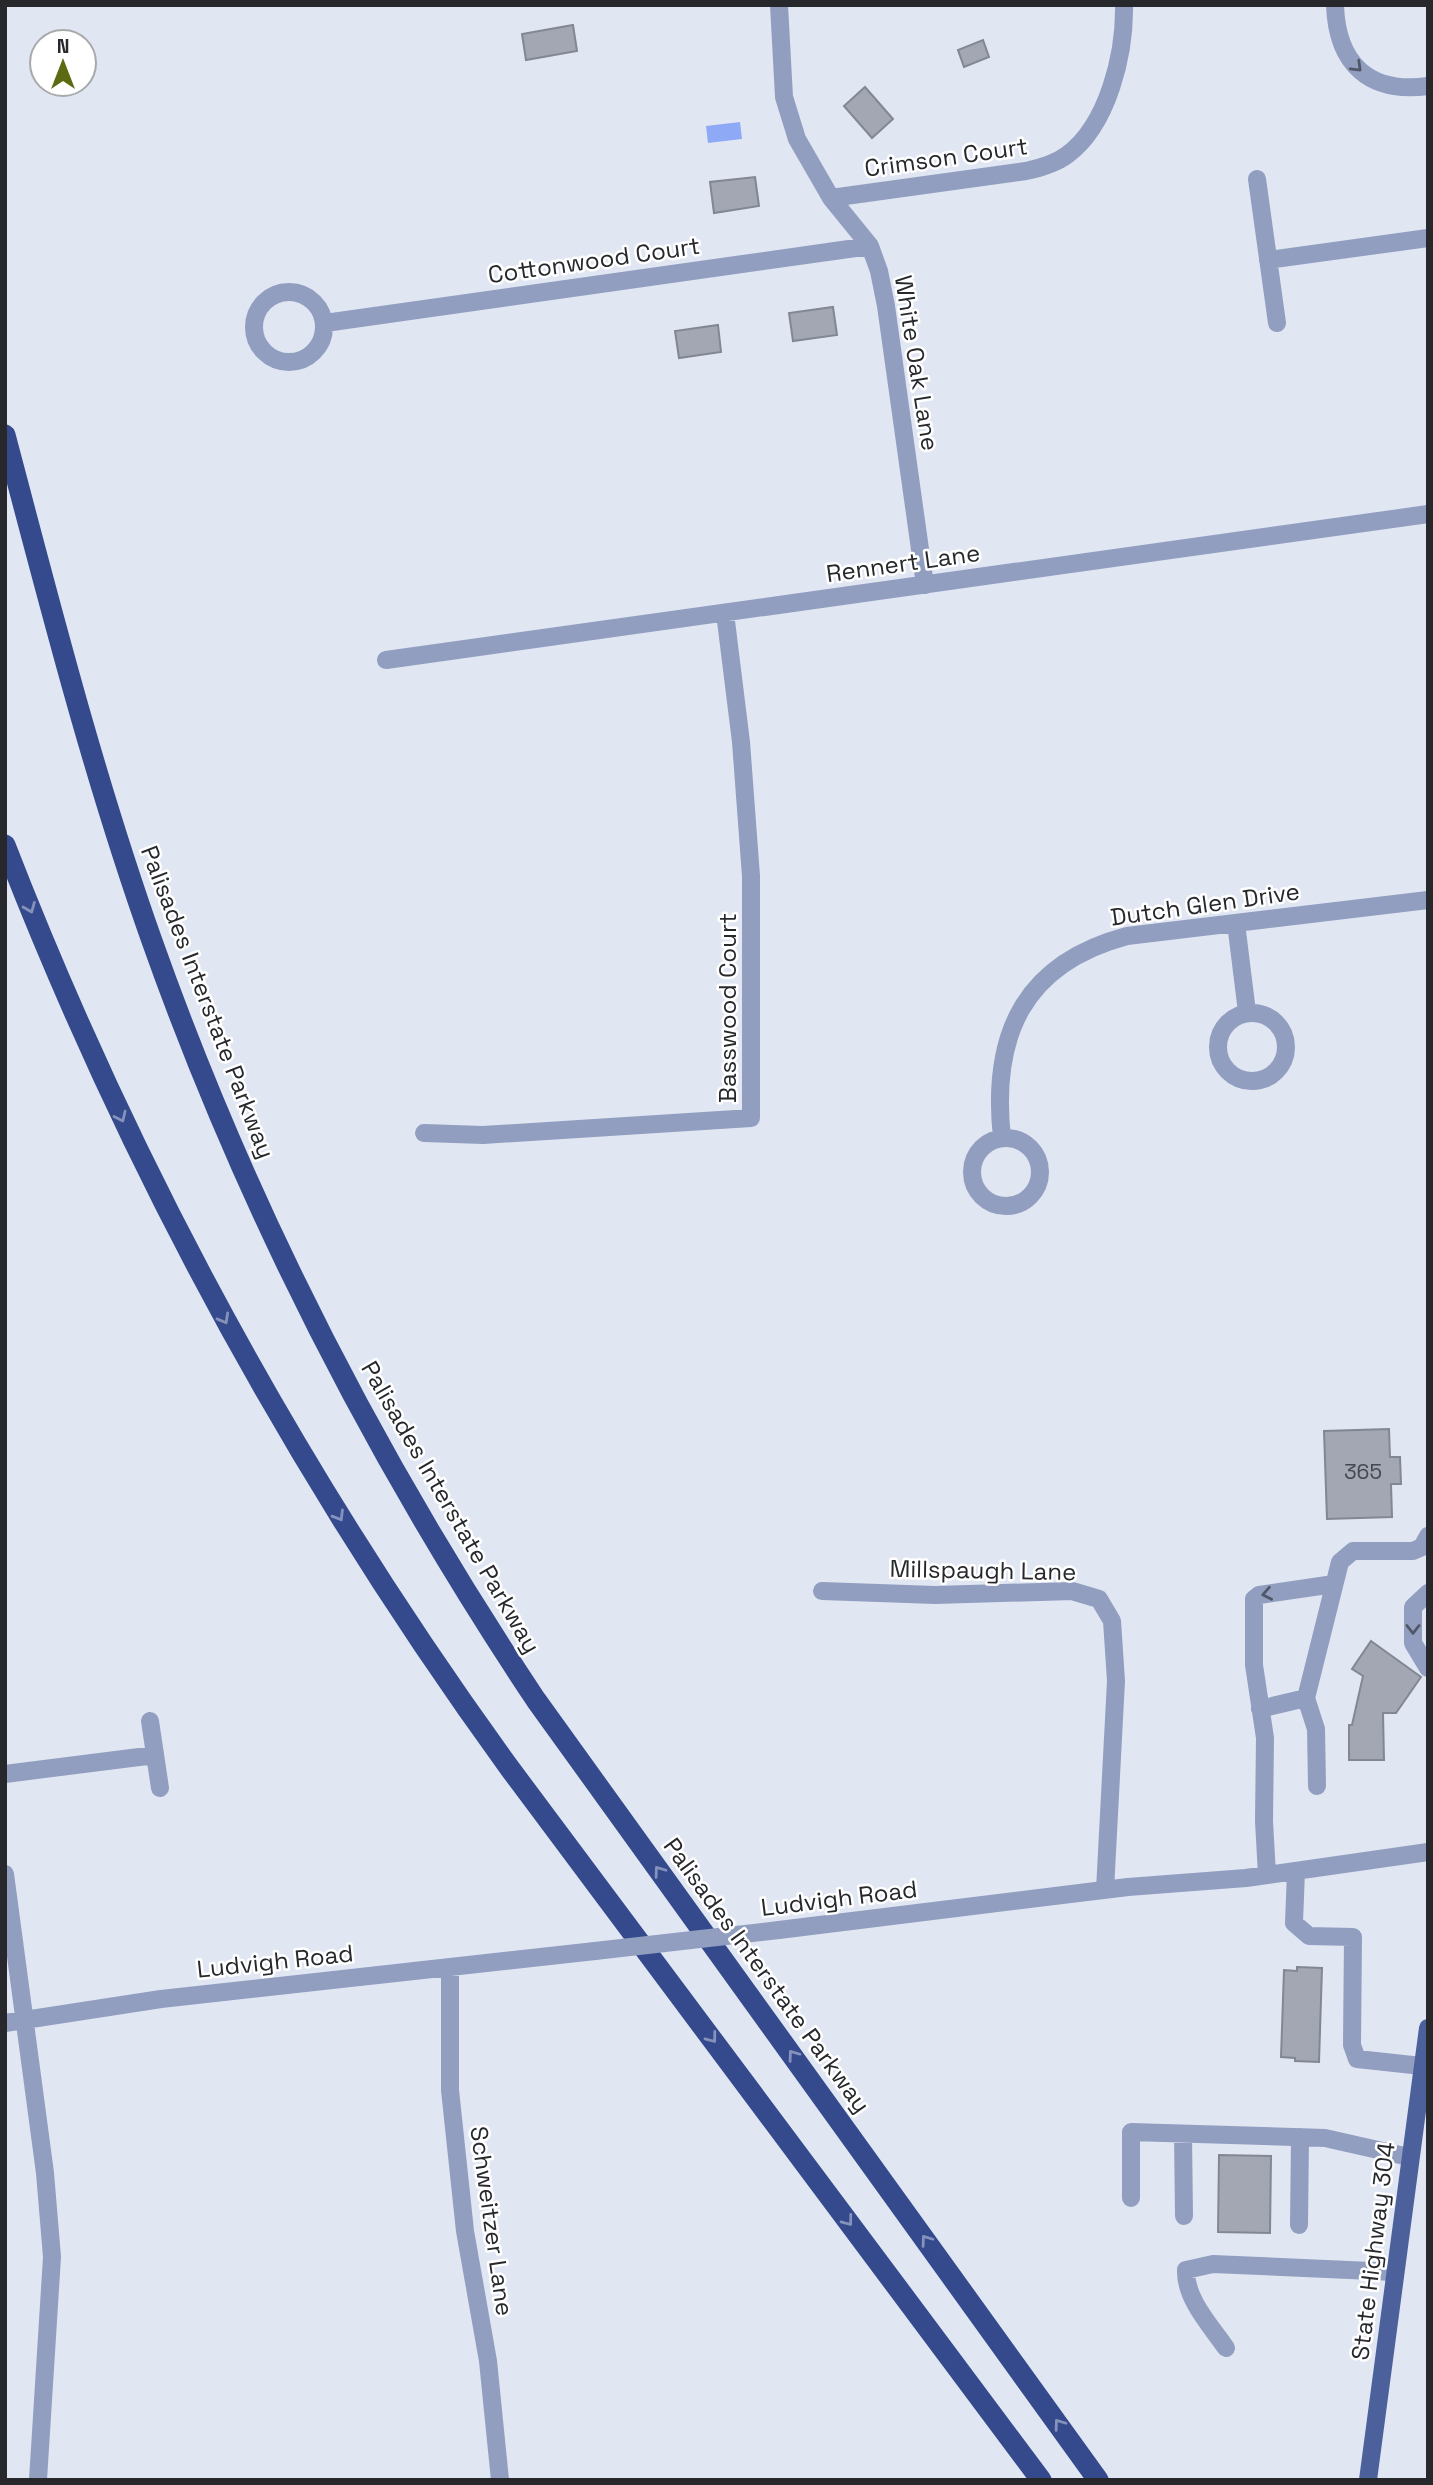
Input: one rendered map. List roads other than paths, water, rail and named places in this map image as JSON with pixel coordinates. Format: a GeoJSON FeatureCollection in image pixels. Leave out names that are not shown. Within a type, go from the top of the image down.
{"type":"FeatureCollection","features":[{"type":"Feature","properties":{"kind":"highway","name":"Palisades Interstate Parkway"},"geometry":{"type":"LineString","coordinates":[[5,435],[90,750],[152,941],[202,1074],[235,1150],[289,1268],[354,1396],[453,1570],[536,1700],[1098,2480]]}},
{"type":"Feature","properties":{"kind":"highway"},"geometry":{"type":"LineString","coordinates":[[5,845],[57,974],[141,1159],[241,1349],[349,1534],[428,1653],[511,1770],[1041,2480]]}},
{"type":"Feature","properties":{"kind":"main road","name":"State Highway 304"},"geometry":{"type":"LineString","coordinates":[[1368,2480],[1428,2028]]}},
{"type":"Feature","properties":{"kind":"street","name":"White Oak Lane"},"geometry":{"type":"LineString","coordinates":[[779,5],[784,97],[797,139],[831,198],[870,246],[879,271],[925,585]]}},
{"type":"Feature","properties":{"kind":"street","name":"Crimson Court"},"geometry":{"type":"LineString","coordinates":[[831,198],[1026,171],[1052,164],[1064,157],[1090,130],[1105,101],[1121,50],[1124,5]]}},
{"type":"Feature","properties":{"kind":"street"},"geometry":{"type":"LineString","coordinates":[[1335,5],[1339,38],[1349,59],[1366,76],[1391,87],[1406,89],[1428,86]]}},
{"type":"Feature","properties":{"kind":"street"},"geometry":{"type":"LineString","coordinates":[[1257,179],[1277,323]]}},
{"type":"Feature","properties":{"kind":"street"},"geometry":{"type":"LineString","coordinates":[[1268,260],[1428,238]]}},
{"type":"Feature","properties":{"kind":"street","name":"Cottonwood Court"},"geometry":{"type":"LineString","coordinates":[[324,323],[870,246]]}},
{"type":"Feature","properties":{"kind":"street"},"geometry":{"type":"LineString","coordinates":[[282,292],[299,293],[309,298],[320,309],[324,323],[323,337],[318,348],[309,356],[295,362],[271,357],[262,349],[255,334],[256,317],[260,307],[271,296],[282,292]]}},
{"type":"Feature","properties":{"kind":"street","name":"Rennert Lane"},"geometry":{"type":"LineString","coordinates":[[386,660],[1428,514]]}},
{"type":"Feature","properties":{"kind":"street","name":"Basswood Court"},"geometry":{"type":"LineString","coordinates":[[424,1133],[483,1135],[751,1118],[751,876],[741,741],[724,613]]}},
{"type":"Feature","properties":{"kind":"street","name":"Dutch Glen Drive"},"geometry":{"type":"LineString","coordinates":[[1002,1138],[998,1097],[1004,1050],[1014,1020],[1045,978],[1074,956],[1108,940],[1126,936],[1428,900]]}},
{"type":"Feature","properties":{"kind":"street"},"geometry":{"type":"LineString","coordinates":[[1236,923],[1247,1012]]}},
{"type":"Feature","properties":{"kind":"street"},"geometry":{"type":"LineString","coordinates":[[1317,1786],[1316,1729],[1306,1698],[1340,1562],[1353,1551],[1413,1551],[1422,1547],[1428,1536]]}},
{"type":"Feature","properties":{"kind":"street"},"geometry":{"type":"LineString","coordinates":[[1267,1875],[1264,1821],[1265,1738],[1254,1665],[1255,1597],[1334,1584]]}},
{"type":"Feature","properties":{"kind":"street","name":"Millspaugh Lane"},"geometry":{"type":"LineString","coordinates":[[822,1591],[935,1595],[1072,1591],[1099,1599],[1112,1620],[1116,1681],[1105,1890]]}},
{"type":"Feature","properties":{"kind":"street"},"geometry":{"type":"LineString","coordinates":[[1428,1593],[1413,1607],[1413,1643],[1428,1668]]}},
{"type":"Feature","properties":{"kind":"street"},"geometry":{"type":"LineString","coordinates":[[1260,1709],[1306,1698]]}},
{"type":"Feature","properties":{"kind":"street"},"geometry":{"type":"LineString","coordinates":[[150,1721],[160,1788]]}},
{"type":"Feature","properties":{"kind":"street"},"geometry":{"type":"LineString","coordinates":[[5,1774],[155,1755]]}},
{"type":"Feature","properties":{"kind":"street","name":"Ludvigh Road"},"geometry":{"type":"LineString","coordinates":[[5,2022],[160,1999],[779,1930],[1105,1890],[1267,1875],[1428,1852]]}},
{"type":"Feature","properties":{"kind":"street"},"geometry":{"type":"LineString","coordinates":[[1296,1871],[1294,1923],[1309,1936],[1353,1937],[1352,2045],[1357,2059],[1422,2066]]}},
{"type":"Feature","properties":{"kind":"street"},"geometry":{"type":"LineString","coordinates":[[5,1874],[45,2174],[52,2257],[38,2480]]}},
{"type":"Feature","properties":{"kind":"street","name":"Schweitzer Lane"},"geometry":{"type":"LineString","coordinates":[[450,1967],[450,2090],[465,2231],[488,2361],[500,2480]]}},
{"type":"Feature","properties":{"kind":"street"},"geometry":{"type":"LineString","coordinates":[[1131,2197],[1131,2132],[1325,2138],[1409,2157]]}},
{"type":"Feature","properties":{"kind":"street"},"geometry":{"type":"LineString","coordinates":[[1183,2133],[1184,2216]]}},
{"type":"Feature","properties":{"kind":"street"},"geometry":{"type":"LineString","coordinates":[[1299,2225],[1300,2137]]}},
{"type":"Feature","properties":{"kind":"street"},"geometry":{"type":"LineString","coordinates":[[1226,2348],[1193,2300],[1185,2280],[1186,2270],[1213,2264],[1395,2272]]}},
{"type":"Feature","properties":{"kind":"water"},"geometry":{"type":"Polygon","coordinates":[[[740,122],[742,139],[708,143],[706,126],[740,122]]]}}]}
